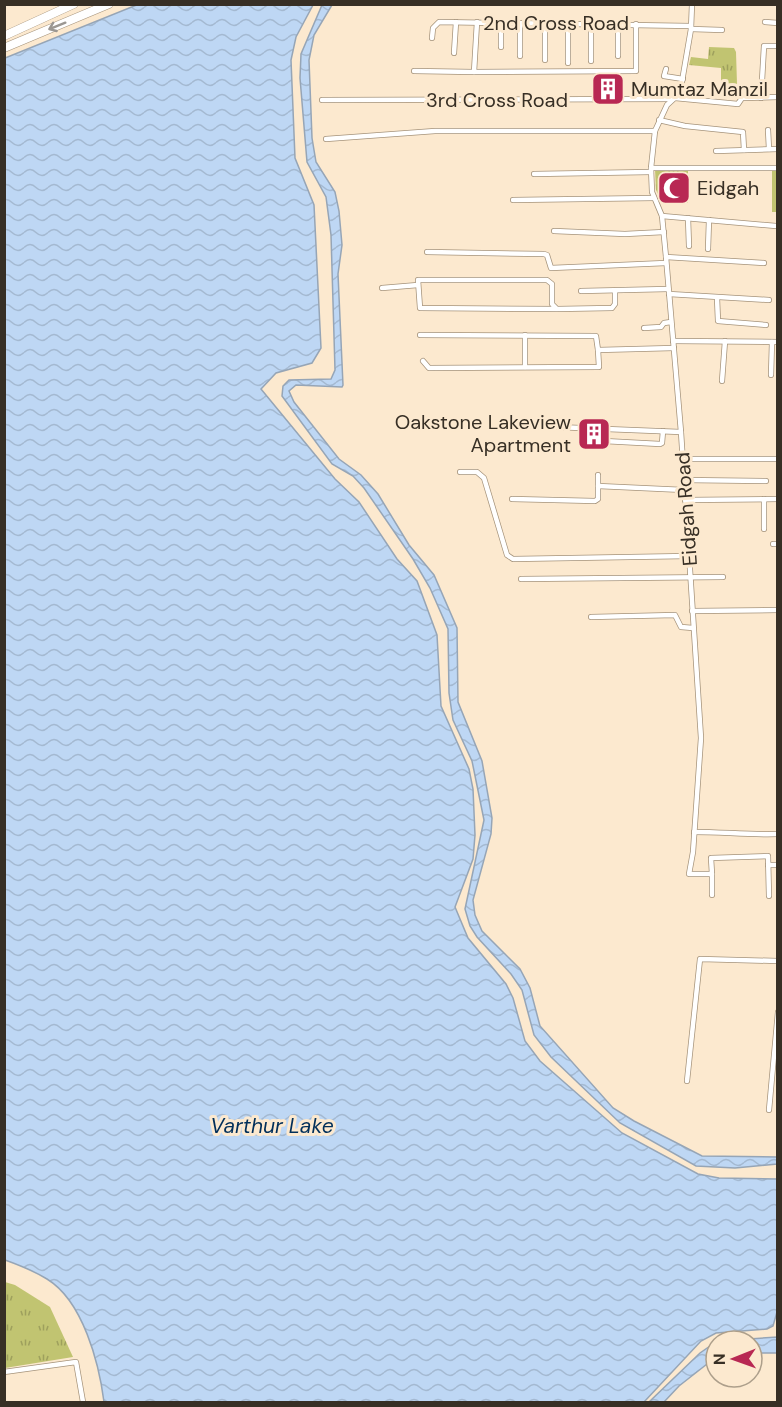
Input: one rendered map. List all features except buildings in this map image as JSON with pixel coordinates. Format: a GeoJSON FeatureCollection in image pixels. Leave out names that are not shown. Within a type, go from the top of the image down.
{"type":"FeatureCollection","features":[{"type":"Feature","properties":{"kind":"main road"},"geometry":{"type":"LineString","coordinates":[[4,36],[74,4]]}},
{"type":"Feature","properties":{"kind":"main road"},"geometry":{"type":"LineString","coordinates":[[4,48],[109,4]]}},
{"type":"Feature","properties":{"kind":"street","name":"Eidgah Road"},"geometry":{"type":"LineString","coordinates":[[692,4],[691,27],[680,93],[660,120],[655,131],[651,170],[654,198],[662,216],[664,232],[681,432],[701,738],[694,832],[688,874],[712,874]]}},
{"type":"Feature","properties":{"kind":"street","name":"2nd Cross Road"},"geometry":{"type":"LineString","coordinates":[[432,38],[433,28],[439,22],[520,25],[618,23],[722,30]]}},
{"type":"Feature","properties":{"kind":"street"},"geometry":{"type":"LineString","coordinates":[[454,53],[456,22]]}},
{"type":"Feature","properties":{"kind":"street"},"geometry":{"type":"LineString","coordinates":[[474,72],[477,22]]}},
{"type":"Feature","properties":{"kind":"street"},"geometry":{"type":"LineString","coordinates":[[765,22],[777,23]]}},
{"type":"Feature","properties":{"kind":"street"},"geometry":{"type":"LineString","coordinates":[[501,23],[501,47]]}},
{"type":"Feature","properties":{"kind":"street"},"geometry":{"type":"LineString","coordinates":[[618,23],[618,56]]}},
{"type":"Feature","properties":{"kind":"street"},"geometry":{"type":"LineString","coordinates":[[568,24],[568,63]]}},
{"type":"Feature","properties":{"kind":"street"},"geometry":{"type":"LineString","coordinates":[[591,24],[591,61]]}},
{"type":"Feature","properties":{"kind":"street"},"geometry":{"type":"LineString","coordinates":[[414,71],[636,71],[636,24]]}},
{"type":"Feature","properties":{"kind":"street"},"geometry":{"type":"LineString","coordinates":[[520,25],[520,56]]}},
{"type":"Feature","properties":{"kind":"street"},"geometry":{"type":"LineString","coordinates":[[545,25],[545,60]]}},
{"type":"Feature","properties":{"kind":"street"},"geometry":{"type":"LineString","coordinates":[[777,46],[764,46],[760,98],[777,97]]}},
{"type":"Feature","properties":{"kind":"street"},"geometry":{"type":"LineString","coordinates":[[666,69],[664,76],[683,79]]}},
{"type":"Feature","properties":{"kind":"street","name":"3rd Cross Road"},"geometry":{"type":"LineString","coordinates":[[322,100],[674,99],[738,104],[742,98],[760,98]]}},
{"type":"Feature","properties":{"kind":"street"},"geometry":{"type":"LineString","coordinates":[[660,120],[685,126],[743,132],[744,150]]}},
{"type":"Feature","properties":{"kind":"street"},"geometry":{"type":"LineString","coordinates":[[768,130],[769,149]]}},
{"type":"Feature","properties":{"kind":"street"},"geometry":{"type":"LineString","coordinates":[[326,140],[435,131],[655,131]]}},
{"type":"Feature","properties":{"kind":"street"},"geometry":{"type":"LineString","coordinates":[[716,150],[777,149]]}},
{"type":"Feature","properties":{"kind":"street"},"geometry":{"type":"LineString","coordinates":[[534,174],[777,168]]}},
{"type":"Feature","properties":{"kind":"street"},"geometry":{"type":"LineString","coordinates":[[513,200],[654,198]]}},
{"type":"Feature","properties":{"kind":"street"},"geometry":{"type":"LineString","coordinates":[[662,216],[776,226]]}},
{"type":"Feature","properties":{"kind":"street"},"geometry":{"type":"LineString","coordinates":[[688,218],[689,246]]}},
{"type":"Feature","properties":{"kind":"street"},"geometry":{"type":"LineString","coordinates":[[708,249],[709,220]]}},
{"type":"Feature","properties":{"kind":"street"},"geometry":{"type":"LineString","coordinates":[[554,231],[625,234],[664,232]]}},
{"type":"Feature","properties":{"kind":"street"},"geometry":{"type":"LineString","coordinates":[[427,252],[544,254],[547,255],[551,267],[666,260],[764,263]]}},
{"type":"Feature","properties":{"kind":"street"},"geometry":{"type":"LineString","coordinates":[[557,309],[552,304],[551,283],[545,280],[422,278],[418,280],[420,308],[557,309],[612,308],[615,306],[615,291]]}},
{"type":"Feature","properties":{"kind":"street"},"geometry":{"type":"LineString","coordinates":[[382,288],[418,285]]}},
{"type":"Feature","properties":{"kind":"street"},"geometry":{"type":"LineString","coordinates":[[581,291],[669,292],[717,298],[769,300]]}},
{"type":"Feature","properties":{"kind":"street"},"geometry":{"type":"LineString","coordinates":[[717,298],[718,321],[766,325]]}},
{"type":"Feature","properties":{"kind":"street"},"geometry":{"type":"LineString","coordinates":[[644,328],[661,327],[664,323],[671,322]]}},
{"type":"Feature","properties":{"kind":"street"},"geometry":{"type":"LineString","coordinates":[[420,335],[596,336],[599,367],[429,368],[423,361]]}},
{"type":"Feature","properties":{"kind":"street"},"geometry":{"type":"LineString","coordinates":[[525,336],[525,368]]}},
{"type":"Feature","properties":{"kind":"street"},"geometry":{"type":"LineString","coordinates":[[673,341],[775,342],[771,375]]}},
{"type":"Feature","properties":{"kind":"street"},"geometry":{"type":"LineString","coordinates":[[722,381],[725,341]]}},
{"type":"Feature","properties":{"kind":"street"},"geometry":{"type":"LineString","coordinates":[[598,350],[674,348]]}},
{"type":"Feature","properties":{"kind":"street"},"geometry":{"type":"LineString","coordinates":[[531,426],[681,432]]}},
{"type":"Feature","properties":{"kind":"street"},"geometry":{"type":"LineString","coordinates":[[604,441],[660,444],[663,431]]}},
{"type":"Feature","properties":{"kind":"street"},"geometry":{"type":"LineString","coordinates":[[682,459],[777,459]]}},
{"type":"Feature","properties":{"kind":"street"},"geometry":{"type":"LineString","coordinates":[[460,471],[477,472],[484,478],[507,555],[513,559],[688,556]]}},
{"type":"Feature","properties":{"kind":"street"},"geometry":{"type":"LineString","coordinates":[[512,499],[595,501],[598,499],[598,475]]}},
{"type":"Feature","properties":{"kind":"street"},"geometry":{"type":"LineString","coordinates":[[684,480],[766,480]]}},
{"type":"Feature","properties":{"kind":"street"},"geometry":{"type":"LineString","coordinates":[[598,486],[684,490]]}},
{"type":"Feature","properties":{"kind":"street"},"geometry":{"type":"LineString","coordinates":[[764,499],[764,529]]}},
{"type":"Feature","properties":{"kind":"street"},"geometry":{"type":"LineString","coordinates":[[685,501],[777,499]]}},
{"type":"Feature","properties":{"kind":"street"},"geometry":{"type":"LineString","coordinates":[[521,579],[723,577]]}},
{"type":"Feature","properties":{"kind":"street"},"geometry":{"type":"LineString","coordinates":[[692,611],[777,610]]}},
{"type":"Feature","properties":{"kind":"street"},"geometry":{"type":"LineString","coordinates":[[591,617],[675,615],[681,627],[693,628]]}},
{"type":"Feature","properties":{"kind":"street"},"geometry":{"type":"LineString","coordinates":[[694,832],[729,832],[737,835],[777,834]]}},
{"type":"Feature","properties":{"kind":"street"},"geometry":{"type":"LineString","coordinates":[[712,895],[711,858],[768,856],[769,896]]}},
{"type":"Feature","properties":{"kind":"street"},"geometry":{"type":"LineString","coordinates":[[768,865],[777,865]]}},
{"type":"Feature","properties":{"kind":"street"},"geometry":{"type":"LineString","coordinates":[[687,1081],[700,959],[777,961]]}},
{"type":"Feature","properties":{"kind":"street"},"geometry":{"type":"LineString","coordinates":[[769,1110],[775,1073],[777,1012]]}},
{"type":"Feature","properties":{"kind":"street"},"geometry":{"type":"LineString","coordinates":[[770,1102],[777,1104]]}},
{"type":"Feature","properties":{"kind":"street"},"geometry":{"type":"LineString","coordinates":[[4,1372],[76,1362],[83,1402]]}},
{"type":"Feature","properties":{"kind":"green space"},"geometry":{"type":"Polygon","coordinates":[[[709,47],[734,48],[737,84],[721,83],[721,68],[689,65],[691,57],[708,59],[709,47]]]}},
{"type":"Feature","properties":{"kind":"green space"},"geometry":{"type":"Polygon","coordinates":[[[655,169],[688,169],[688,203],[662,202],[656,190],[655,169]]]}},
{"type":"Feature","properties":{"kind":"green space"},"geometry":{"type":"Polygon","coordinates":[[[777,170],[777,212],[772,212],[772,171],[777,170]]]}},
{"type":"Feature","properties":{"kind":"green space"},"geometry":{"type":"Polygon","coordinates":[[[5,1282],[15,1285],[50,1307],[73,1357],[5,1368],[5,1282]]]}},
{"type":"Feature","properties":{"kind":"water","name":"Varthur Lake"},"geometry":{"type":"Polygon","coordinates":[[[139,4],[313,5],[296,37],[291,60],[295,158],[314,205],[321,348],[312,363],[276,373],[261,389],[335,479],[359,502],[397,559],[417,581],[437,635],[441,706],[469,769],[473,789],[475,835],[473,859],[455,907],[468,938],[506,984],[513,998],[525,1041],[540,1061],[622,1133],[698,1174],[719,1178],[777,1179],[777,1312],[773,1326],[764,1329],[704,1329],[704,1339],[644,1402],[104,1402],[98,1369],[87,1334],[70,1302],[60,1289],[47,1279],[5,1260],[5,58],[139,4]]]}},
{"type":"Feature","properties":{"kind":"water"},"geometry":{"type":"Polygon","coordinates":[[[322,5],[332,5],[314,35],[309,60],[312,138],[316,162],[335,192],[339,211],[342,245],[338,274],[343,385],[342,387],[296,385],[289,391],[294,402],[339,459],[361,475],[378,494],[409,545],[434,575],[457,628],[458,702],[482,761],[492,818],[491,834],[473,900],[475,915],[482,931],[520,969],[530,988],[540,1026],[613,1108],[702,1156],[777,1157],[777,1164],[735,1168],[696,1166],[620,1123],[551,1057],[534,1035],[522,990],[470,926],[465,909],[484,820],[472,761],[453,720],[449,693],[448,629],[430,588],[413,559],[364,488],[353,476],[332,464],[282,396],[283,386],[289,380],[331,379],[335,370],[331,235],[326,197],[307,162],[300,78],[301,54],[322,5]]]}},
{"type":"Feature","properties":{"kind":"water"},"geometry":{"type":"Polygon","coordinates":[[[777,1337],[777,1353],[764,1353],[764,1338],[777,1337]]]}},
{"type":"Feature","properties":{"kind":"water"},"geometry":{"type":"Polygon","coordinates":[[[704,1350],[704,1366],[679,1386],[664,1402],[649,1402],[704,1350]]]}},
{"type":"Feature","properties":{"kind":"place","name":"Mumtaz Manzil"},"geometry":{"type":"Point","coordinates":[608,89]}},
{"type":"Feature","properties":{"kind":"place","name":"Eidgah"},"geometry":{"type":"Point","coordinates":[674,188]}},
{"type":"Feature","properties":{"kind":"place","name":"Oakstone Lakeview Apartment"},"geometry":{"type":"Point","coordinates":[594,434]}}]}
